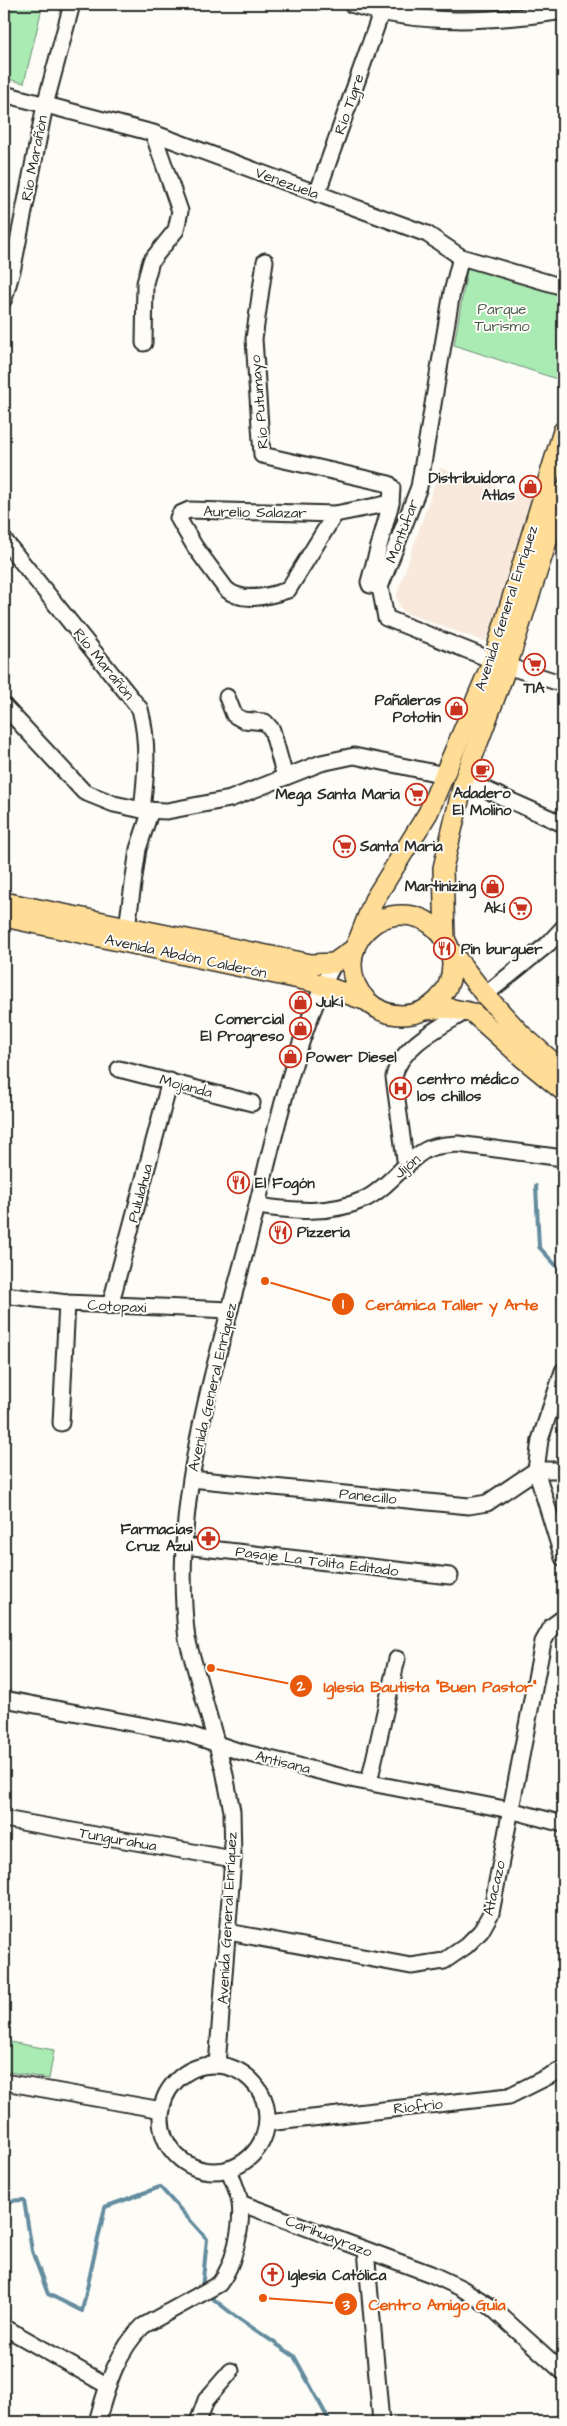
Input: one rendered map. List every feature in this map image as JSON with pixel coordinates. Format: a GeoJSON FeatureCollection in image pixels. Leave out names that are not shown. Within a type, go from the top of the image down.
{"type":"FeatureCollection","features":[{"type":"Feature","properties":{"kind":"main road","name":"Avenida General Enríquez"},"geometry":{"type":"LineString","coordinates":[[447,944],[444,868],[464,780],[500,663],[563,431]]}},
{"type":"Feature","properties":{"kind":"main road","name":"Avenida General Enríquez"},"geometry":{"type":"LineString","coordinates":[[357,945],[374,900],[417,833],[500,663],[558,528],[563,492]]}},
{"type":"Feature","properties":{"kind":"main road","name":"Avenida Abdón Calderón"},"geometry":{"type":"LineString","coordinates":[[4,902],[311,964],[334,963]]}},
{"type":"Feature","properties":{"kind":"main road"},"geometry":{"type":"LineString","coordinates":[[334,963],[357,945],[374,924],[384,919],[406,916],[428,923],[447,944],[485,995],[521,1034],[563,1071]]}},
{"type":"Feature","properties":{"kind":"main road","name":"Avenida Abdón Calderón"},"geometry":{"type":"LineString","coordinates":[[4,917],[325,985],[360,998]]}},
{"type":"Feature","properties":{"kind":"main road"},"geometry":{"type":"LineString","coordinates":[[425,1010],[436,1002],[445,991],[451,978],[453,963],[447,944]]}},
{"type":"Feature","properties":{"kind":"main road"},"geometry":{"type":"LineString","coordinates":[[357,945],[352,962],[360,998],[388,1013],[407,1014],[448,1008],[468,1010],[478,1016],[524,1059],[563,1090]]}},
{"type":"Feature","properties":{"kind":"street","name":"Río Marañòn"},"geometry":{"type":"LineString","coordinates":[[4,299],[13,267],[45,105],[72,4]]}},
{"type":"Feature","properties":{"kind":"street"},"geometry":{"type":"LineString","coordinates":[[351,4],[381,13],[443,20],[532,16],[563,11]]}},
{"type":"Feature","properties":{"kind":"street","name":"Río Tigre"},"geometry":{"type":"LineString","coordinates":[[317,194],[381,13]]}},
{"type":"Feature","properties":{"kind":"street","name":"Venezuela"},"geometry":{"type":"LineString","coordinates":[[4,94],[167,138],[427,234],[461,257],[563,287]]}},
{"type":"Feature","properties":{"kind":"street"},"geometry":{"type":"LineString","coordinates":[[144,343],[147,275],[151,261],[176,230],[180,210],[152,133]]}},
{"type":"Feature","properties":{"kind":"street","name":"Montùfar"},"geometry":{"type":"LineString","coordinates":[[380,587],[419,487],[452,292],[461,257]]}},
{"type":"Feature","properties":{"kind":"street","name":"Río Putumayo"},"geometry":{"type":"LineString","coordinates":[[265,261],[254,339],[262,456],[389,484],[392,488],[391,503]]}},
{"type":"Feature","properties":{"kind":"street"},"geometry":{"type":"LineString","coordinates":[[391,503],[369,582],[370,585],[380,587],[386,618],[500,663],[563,684]]}},
{"type":"Feature","properties":{"kind":"street","name":"Aurelio Salazar"},"geometry":{"type":"LineString","coordinates":[[335,514],[288,590],[256,598],[231,594],[226,589],[195,547],[178,518],[180,514],[189,510],[335,514],[391,503]]}},
{"type":"Feature","properties":{"kind":"street","name":"Río Marañòn"},"geometry":{"type":"LineString","coordinates":[[4,540],[140,710],[146,733],[145,786],[147,810],[138,849],[127,927]]}},
{"type":"Feature","properties":{"kind":"street"},"geometry":{"type":"LineString","coordinates":[[227,697],[234,715],[243,720],[265,722],[272,730],[285,777]]}},
{"type":"Feature","properties":{"kind":"street"},"geometry":{"type":"LineString","coordinates":[[4,706],[84,792],[106,802],[147,810],[167,811],[230,799],[321,763],[354,756],[445,775]]}},
{"type":"Feature","properties":{"kind":"street"},"geometry":{"type":"LineString","coordinates":[[464,780],[563,824]]}},
{"type":"Feature","properties":{"kind":"street"},"geometry":{"type":"LineString","coordinates":[[485,995],[548,944],[563,928]]}},
{"type":"Feature","properties":{"kind":"street","name":"Avenida General Enríquez"},"geometry":{"type":"LineString","coordinates":[[217,2065],[233,1860],[232,1811],[224,1770],[187,1639],[184,1546],[191,1479],[203,1417],[301,1043],[334,963]]}},
{"type":"Feature","properties":{"kind":"street"},"geometry":{"type":"LineString","coordinates":[[313,1014],[330,1001],[360,998]]}},
{"type":"Feature","properties":{"kind":"street"},"geometry":{"type":"LineString","coordinates":[[406,1167],[394,1077],[396,1068],[416,1044],[468,1010]]}},
{"type":"Feature","properties":{"kind":"street","name":"Mojanda"},"geometry":{"type":"LineString","coordinates":[[119,1068],[252,1103]]}},
{"type":"Feature","properties":{"kind":"street","name":"Pululahua"},"geometry":{"type":"LineString","coordinates":[[110,1306],[170,1081]]}},
{"type":"Feature","properties":{"kind":"street","name":"Jijón"},"geometry":{"type":"LineString","coordinates":[[257,1206],[299,1211],[337,1209],[367,1198],[426,1150],[458,1144],[563,1158]]}},
{"type":"Feature","properties":{"kind":"street","name":"Cotopaxi"},"geometry":{"type":"LineString","coordinates":[[4,1295],[110,1306],[230,1310]]}},
{"type":"Feature","properties":{"kind":"street"},"geometry":{"type":"LineString","coordinates":[[61,1423],[67,1303]]}},
{"type":"Feature","properties":{"kind":"street"},"geometry":{"type":"LineString","coordinates":[[563,1372],[540,1440],[536,1470],[563,1558]]}},
{"type":"Feature","properties":{"kind":"street"},"geometry":{"type":"LineString","coordinates":[[536,1470],[563,1470]]}},
{"type":"Feature","properties":{"kind":"street","name":"Panecillo"},"geometry":{"type":"LineString","coordinates":[[191,1479],[470,1506],[487,1503],[536,1470]]}},
{"type":"Feature","properties":{"kind":"street","name":"Pasaje La Tolita Editado"},"geometry":{"type":"LineString","coordinates":[[184,1546],[450,1576]]}},
{"type":"Feature","properties":{"kind":"street","name":"Atacazo"},"geometry":{"type":"LineString","coordinates":[[228,1932],[411,1966],[444,1960],[466,1946],[481,1931],[491,1913],[544,1642],[552,1626],[563,1618]]}},
{"type":"Feature","properties":{"kind":"street"},"geometry":{"type":"LineString","coordinates":[[369,1782],[397,1659]]}},
{"type":"Feature","properties":{"kind":"street","name":"Antisana"},"geometry":{"type":"LineString","coordinates":[[4,1699],[188,1734],[238,1751],[369,1782],[510,1810],[563,1824]]}},
{"type":"Feature","properties":{"kind":"street","name":"Tungurahua"},"geometry":{"type":"LineString","coordinates":[[4,1819],[233,1860]]}},
{"type":"Feature","properties":{"kind":"street"},"geometry":{"type":"LineString","coordinates":[[217,2065],[234,2068],[249,2077],[260,2090],[266,2106],[268,2123],[264,2138],[255,2152],[244,2162],[229,2169],[214,2171],[199,2168],[185,2162],[174,2152],[166,2140],[161,2125],[166,2095],[175,2082],[187,2072],[202,2066],[217,2065]]}},
{"type":"Feature","properties":{"kind":"street","name":"Riofrìo"},"geometry":{"type":"LineString","coordinates":[[268,2123],[509,2096],[563,2069]]}},
{"type":"Feature","properties":{"kind":"street"},"geometry":{"type":"LineString","coordinates":[[4,2082],[162,2110]]}},
{"type":"Feature","properties":{"kind":"street"},"geometry":{"type":"LineString","coordinates":[[97,2422],[119,2356],[133,2336],[142,2326],[219,2284],[228,2273],[234,2256],[240,2203],[229,2169]]}},
{"type":"Feature","properties":{"kind":"street","name":"Carihuayrazo"},"geometry":{"type":"LineString","coordinates":[[240,2203],[431,2274],[462,2288],[491,2307],[563,2372]]}},
{"type":"Feature","properties":{"kind":"street"},"geometry":{"type":"LineString","coordinates":[[366,2250],[381,2422]]}},
{"type":"Feature","properties":{"kind":"street"},"geometry":{"type":"LineString","coordinates":[[4,2327],[9,2332],[108,2386]]}},
{"type":"Feature","properties":{"kind":"street"},"geometry":{"type":"LineString","coordinates":[[198,2422],[206,2400],[231,2371]]}},
{"type":"Feature","properties":{"kind":"shaded area"},"geometry":{"type":"Polygon","coordinates":[[[440,468],[534,499],[489,638],[483,641],[403,612],[396,597],[440,468]]]}},
{"type":"Feature","properties":{"kind":"green space"},"geometry":{"type":"Polygon","coordinates":[[[4,4],[43,4],[24,83],[4,78],[4,4]]]}},
{"type":"Feature","properties":{"kind":"green space","name":"Parque Turismo"},"geometry":{"type":"Polygon","coordinates":[[[468,264],[563,294],[563,381],[454,345],[468,264]]]}},
{"type":"Feature","properties":{"kind":"green space"},"geometry":{"type":"Polygon","coordinates":[[[4,2041],[54,2050],[49,2079],[4,2071],[4,2041]]]}},
{"type":"Feature","properties":{"kind":"waterway"},"geometry":{"type":"LineString","coordinates":[[536,1186],[539,1247],[563,1273]]}},
{"type":"Feature","properties":{"kind":"waterway"},"geometry":{"type":"LineString","coordinates":[[4,2201],[24,2200],[32,2251],[48,2294],[82,2311],[105,2207],[160,2187],[207,2239],[202,2289]]}},
{"type":"Feature","properties":{"kind":"waterway"},"geometry":{"type":"LineString","coordinates":[[207,2294],[235,2316],[294,2356],[330,2422]]}},
{"type":"Feature","properties":{"kind":"place","name":"Distribuidora Atlas"},"geometry":{"type":"Point","coordinates":[531,487]}},
{"type":"Feature","properties":{"kind":"place","name":"TIA"},"geometry":{"type":"Point","coordinates":[534,665]}},
{"type":"Feature","properties":{"kind":"place","name":"Pañaleras Pototin"},"geometry":{"type":"Point","coordinates":[457,709]}},
{"type":"Feature","properties":{"kind":"place","name":"Adadero El Molino"},"geometry":{"type":"Point","coordinates":[482,770]}},
{"type":"Feature","properties":{"kind":"place","name":"Mega Santa Maria"},"geometry":{"type":"Point","coordinates":[416,794]}},
{"type":"Feature","properties":{"kind":"place","name":"Santa Maria"},"geometry":{"type":"Point","coordinates":[344,846]}},
{"type":"Feature","properties":{"kind":"place","name":"Martinizing"},"geometry":{"type":"Point","coordinates":[492,886]}},
{"type":"Feature","properties":{"kind":"place","name":"Akí"},"geometry":{"type":"Point","coordinates":[521,908]}},
{"type":"Feature","properties":{"kind":"place","name":"Pin burguer"},"geometry":{"type":"Point","coordinates":[445,949]}},
{"type":"Feature","properties":{"kind":"place","name":"Juki"},"geometry":{"type":"Point","coordinates":[300,1002]}},
{"type":"Feature","properties":{"kind":"place","name":"Comercial El Progreso"},"geometry":{"type":"Point","coordinates":[300,1028]}},
{"type":"Feature","properties":{"kind":"place","name":"Power Diesel"},"geometry":{"type":"Point","coordinates":[290,1057]}},
{"type":"Feature","properties":{"kind":"place","name":"centro médico los chillos"},"geometry":{"type":"Point","coordinates":[401,1088]}},
{"type":"Feature","properties":{"kind":"place","name":"El Fogón"},"geometry":{"type":"Point","coordinates":[239,1183]}},
{"type":"Feature","properties":{"kind":"place","name":"Pizzeria"},"geometry":{"type":"Point","coordinates":[281,1232]}},
{"type":"Feature","properties":{"kind":"place","name":"Cerámica Taller y Arte"},"geometry":{"type":"Point","coordinates":[265,1281]}},
{"type":"Feature","properties":{"kind":"place","name":"Farmacias Cruz Azul"},"geometry":{"type":"Point","coordinates":[209,1538]}},
{"type":"Feature","properties":{"kind":"place","name":"Iglesia Bautista \"Buen Pastor\""},"geometry":{"type":"Point","coordinates":[211,1668]}},
{"type":"Feature","properties":{"kind":"place","name":"Iglesia Católica"},"geometry":{"type":"Point","coordinates":[272,2275]}},
{"type":"Feature","properties":{"kind":"place","name":"Centro Amigo Guia"},"geometry":{"type":"Point","coordinates":[263,2298]}}]}
